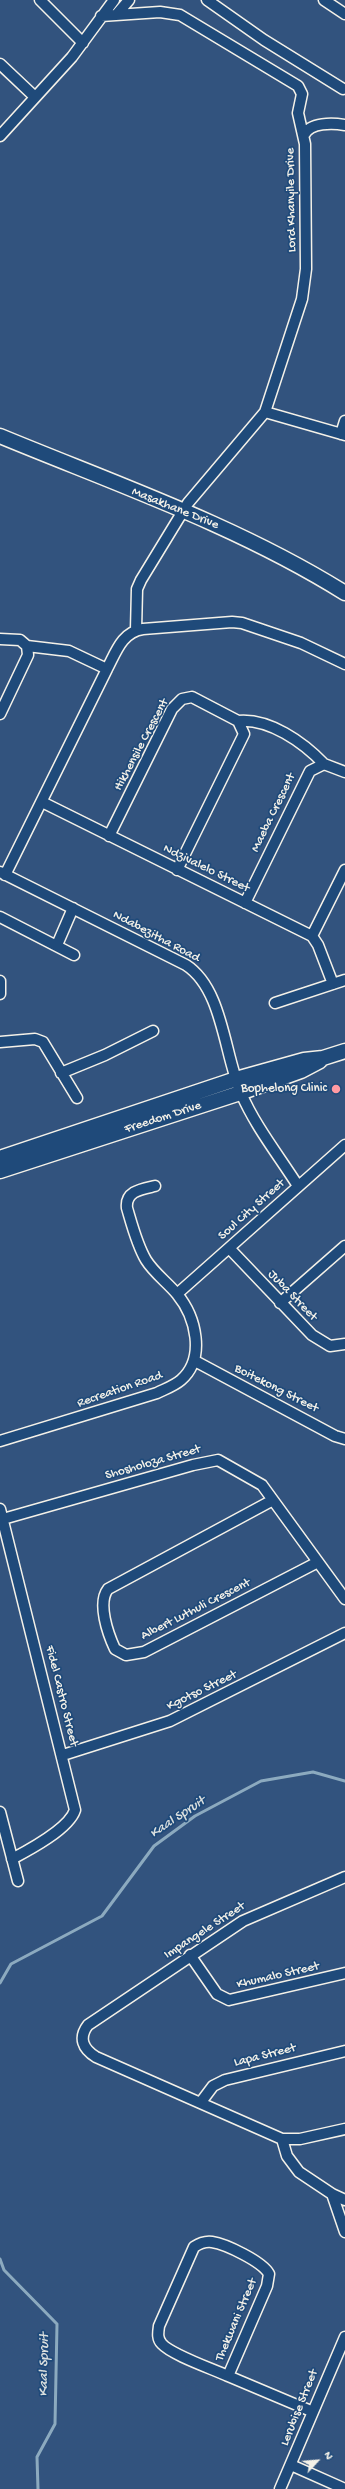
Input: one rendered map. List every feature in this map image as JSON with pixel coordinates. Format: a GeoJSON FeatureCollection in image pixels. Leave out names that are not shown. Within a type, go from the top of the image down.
{"type":"FeatureCollection","features":[{"type":"Feature","properties":{"kind":"street"},"geometry":{"type":"LineString","coordinates":[[40,0],[83,43]]}},
{"type":"Feature","properties":{"kind":"street"},"geometry":{"type":"LineString","coordinates":[[0,136],[83,43],[114,0]]}},
{"type":"Feature","properties":{"kind":"street"},"geometry":{"type":"LineString","coordinates":[[117,14],[129,0]]}},
{"type":"Feature","properties":{"kind":"street"},"geometry":{"type":"LineString","coordinates":[[207,0],[264,40],[343,88]]}},
{"type":"Feature","properties":{"kind":"street"},"geometry":{"type":"LineString","coordinates":[[324,0],[345,14]]}},
{"type":"Feature","properties":{"kind":"street","name":"Lord Khanyile Drive"},"geometry":{"type":"LineString","coordinates":[[101,16],[164,12],[180,15],[298,86],[302,92],[298,113],[304,135],[305,286],[265,412],[182,512],[138,586],[136,630]]}},
{"type":"Feature","properties":{"kind":"street"},"geometry":{"type":"LineString","coordinates":[[0,64],[35,97]]}},
{"type":"Feature","properties":{"kind":"street"},"geometry":{"type":"LineString","coordinates":[[304,135],[308,129],[317,126],[345,125]]}},
{"type":"Feature","properties":{"kind":"street"},"geometry":{"type":"LineString","coordinates":[[265,412],[343,434],[345,421]]}},
{"type":"Feature","properties":{"kind":"street","name":"Masakhane Drive"},"geometry":{"type":"LineString","coordinates":[[0,436],[182,512],[280,555],[345,593]]}},
{"type":"Feature","properties":{"kind":"street"},"geometry":{"type":"LineString","coordinates":[[2,874],[42,802],[107,669],[125,636],[136,630],[239,622],[301,643],[345,664]]}},
{"type":"Feature","properties":{"kind":"street"},"geometry":{"type":"LineString","coordinates":[[0,639],[16,638],[27,646],[69,651],[107,669]]}},
{"type":"Feature","properties":{"kind":"street"},"geometry":{"type":"LineString","coordinates":[[0,714],[26,663],[28,655],[27,646]]}},
{"type":"Feature","properties":{"kind":"street","name":"Hikhensile Crescent"},"geometry":{"type":"LineString","coordinates":[[109,836],[172,709],[179,701],[192,697],[238,721]]}},
{"type":"Feature","properties":{"kind":"street"},"geometry":{"type":"LineString","coordinates":[[238,721],[256,720],[312,750],[324,764],[345,772]]}},
{"type":"Feature","properties":{"kind":"street"},"geometry":{"type":"LineString","coordinates":[[177,870],[243,738],[244,728],[238,721]]}},
{"type":"Feature","properties":{"kind":"street","name":"Maeba Crescent"},"geometry":{"type":"LineString","coordinates":[[245,903],[307,774],[315,767],[324,764]]}},
{"type":"Feature","properties":{"kind":"street","name":"Ndzivalelo Street"},"geometry":{"type":"LineString","coordinates":[[42,802],[312,936]]}},
{"type":"Feature","properties":{"kind":"street"},"geometry":{"type":"LineString","coordinates":[[334,984],[318,945],[312,936],[345,870]]}},
{"type":"Feature","properties":{"kind":"street","name":"Ndabezitha Road"},"geometry":{"type":"LineString","coordinates":[[2,874],[186,965],[198,974],[211,995],[240,1093],[261,1129],[298,1186]]}},
{"type":"Feature","properties":{"kind":"street"},"geometry":{"type":"LineString","coordinates":[[56,945],[73,908]]}},
{"type":"Feature","properties":{"kind":"street"},"geometry":{"type":"LineString","coordinates":[[0,917],[74,954]]}},
{"type":"Feature","properties":{"kind":"street"},"geometry":{"type":"LineString","coordinates":[[275,1003],[345,980]]}},
{"type":"Feature","properties":{"kind":"street"},"geometry":{"type":"LineString","coordinates":[[0,981],[0,994]]}},
{"type":"Feature","properties":{"kind":"street"},"geometry":{"type":"LineString","coordinates":[[61,1073],[105,1055],[153,1031]]}},
{"type":"Feature","properties":{"kind":"street"},"geometry":{"type":"LineString","coordinates":[[0,1042],[40,1041],[47,1047],[77,1098]]}},
{"type":"Feature","properties":{"kind":"street","name":"Freedom Drive"},"geometry":{"type":"LineString","coordinates":[[0,1171],[240,1093],[301,1071],[323,1058],[345,1051]]}},
{"type":"Feature","properties":{"kind":"street","name":"Freedom Drive"},"geometry":{"type":"LineString","coordinates":[[0,1158],[236,1079],[306,1059],[323,1058]]}},
{"type":"Feature","properties":{"kind":"street","name":"Soul City Street"},"geometry":{"type":"LineString","coordinates":[[177,1294],[345,1145]]}},
{"type":"Feature","properties":{"kind":"street"},"geometry":{"type":"LineString","coordinates":[[155,1186],[133,1193],[127,1201],[127,1208],[146,1261],[177,1294],[186,1306],[195,1334],[195,1361]]}},
{"type":"Feature","properties":{"kind":"street"},"geometry":{"type":"LineString","coordinates":[[280,1303],[345,1246]]}},
{"type":"Feature","properties":{"kind":"street","name":"Juba Street"},"geometry":{"type":"LineString","coordinates":[[229,1248],[280,1303],[317,1339],[330,1346],[345,1344]]}},
{"type":"Feature","properties":{"kind":"street","name":"Boitekong Street"},"geometry":{"type":"LineString","coordinates":[[195,1361],[335,1436],[345,1439]]}},
{"type":"Feature","properties":{"kind":"street","name":"Recreation Road"},"geometry":{"type":"LineString","coordinates":[[0,1441],[157,1393],[181,1379],[195,1361]]}},
{"type":"Feature","properties":{"kind":"street","name":"Shosholoza Street"},"geometry":{"type":"LineString","coordinates":[[1,1514],[213,1460],[228,1464],[256,1480],[273,1500],[345,1599]]}},
{"type":"Feature","properties":{"kind":"street","name":"Albert Luthuli Crescent"},"geometry":{"type":"LineString","coordinates":[[273,1500],[108,1589],[104,1597],[103,1606],[115,1649],[126,1655],[144,1652],[318,1562]]}},
{"type":"Feature","properties":{"kind":"street","name":"Fidel Castro Street"},"geometry":{"type":"LineString","coordinates":[[1,1514],[75,1804],[73,1816],[36,1846],[7,1854]]}},
{"type":"Feature","properties":{"kind":"street","name":"Kgotso Street"},"geometry":{"type":"LineString","coordinates":[[63,1754],[170,1721],[345,1633]]}},
{"type":"Feature","properties":{"kind":"street"},"geometry":{"type":"LineString","coordinates":[[0,1812],[7,1854],[18,1881]]}},
{"type":"Feature","properties":{"kind":"street","name":"Impangele Street"},"geometry":{"type":"LineString","coordinates":[[201,2102],[89,2052],[82,2039],[82,2032],[88,2025],[190,1955],[243,1921],[345,1877]]}},
{"type":"Feature","properties":{"kind":"street","name":"Khumalo Street"},"geometry":{"type":"LineString","coordinates":[[190,1955],[217,1994],[229,2000],[345,1974]]}},
{"type":"Feature","properties":{"kind":"street","name":"Lapa Street"},"geometry":{"type":"LineString","coordinates":[[201,2102],[213,2086],[225,2080],[345,2051]]}},
{"type":"Feature","properties":{"kind":"street"},"geometry":{"type":"LineString","coordinates":[[201,2102],[282,2139],[296,2140],[345,2128]]}},
{"type":"Feature","properties":{"kind":"street"},"geometry":{"type":"LineString","coordinates":[[282,2139],[287,2156],[299,2172],[332,2194],[345,2200]]}},
{"type":"Feature","properties":{"kind":"street"},"geometry":{"type":"LineString","coordinates":[[332,2194],[345,2232]]}},
{"type":"Feature","properties":{"kind":"street","name":"Thekwani Street"},"geometry":{"type":"LineString","coordinates":[[228,2376],[267,2286],[269,2274],[260,2263],[221,2244],[206,2242],[194,2247],[159,2326],[158,2334],[160,2340],[168,2349],[228,2376],[311,2411]]}},
{"type":"Feature","properties":{"kind":"street","name":"Lerubise Street"},"geometry":{"type":"LineString","coordinates":[[280,2489],[291,2465],[311,2411],[341,2358],[345,2337]]}},
{"type":"Feature","properties":{"kind":"street"},"geometry":{"type":"LineString","coordinates":[[291,2465],[345,2489]]}},
{"type":"Feature","properties":{"kind":"waterway","name":"Kaal Spruit"},"geometry":{"type":"LineString","coordinates":[[0,1983],[11,1964],[102,1916],[154,1846],[195,1816],[261,1781],[313,1772],[345,1781]]}},
{"type":"Feature","properties":{"kind":"waterway","name":"Kaal Spruit"},"geometry":{"type":"LineString","coordinates":[[0,2259],[4,2270],[57,2324],[55,2424],[37,2457],[38,2489]]}},
{"type":"Feature","properties":{"kind":"place","name":"Bophelong Clinic"},"geometry":{"type":"Point","coordinates":[336,1089]}}]}
